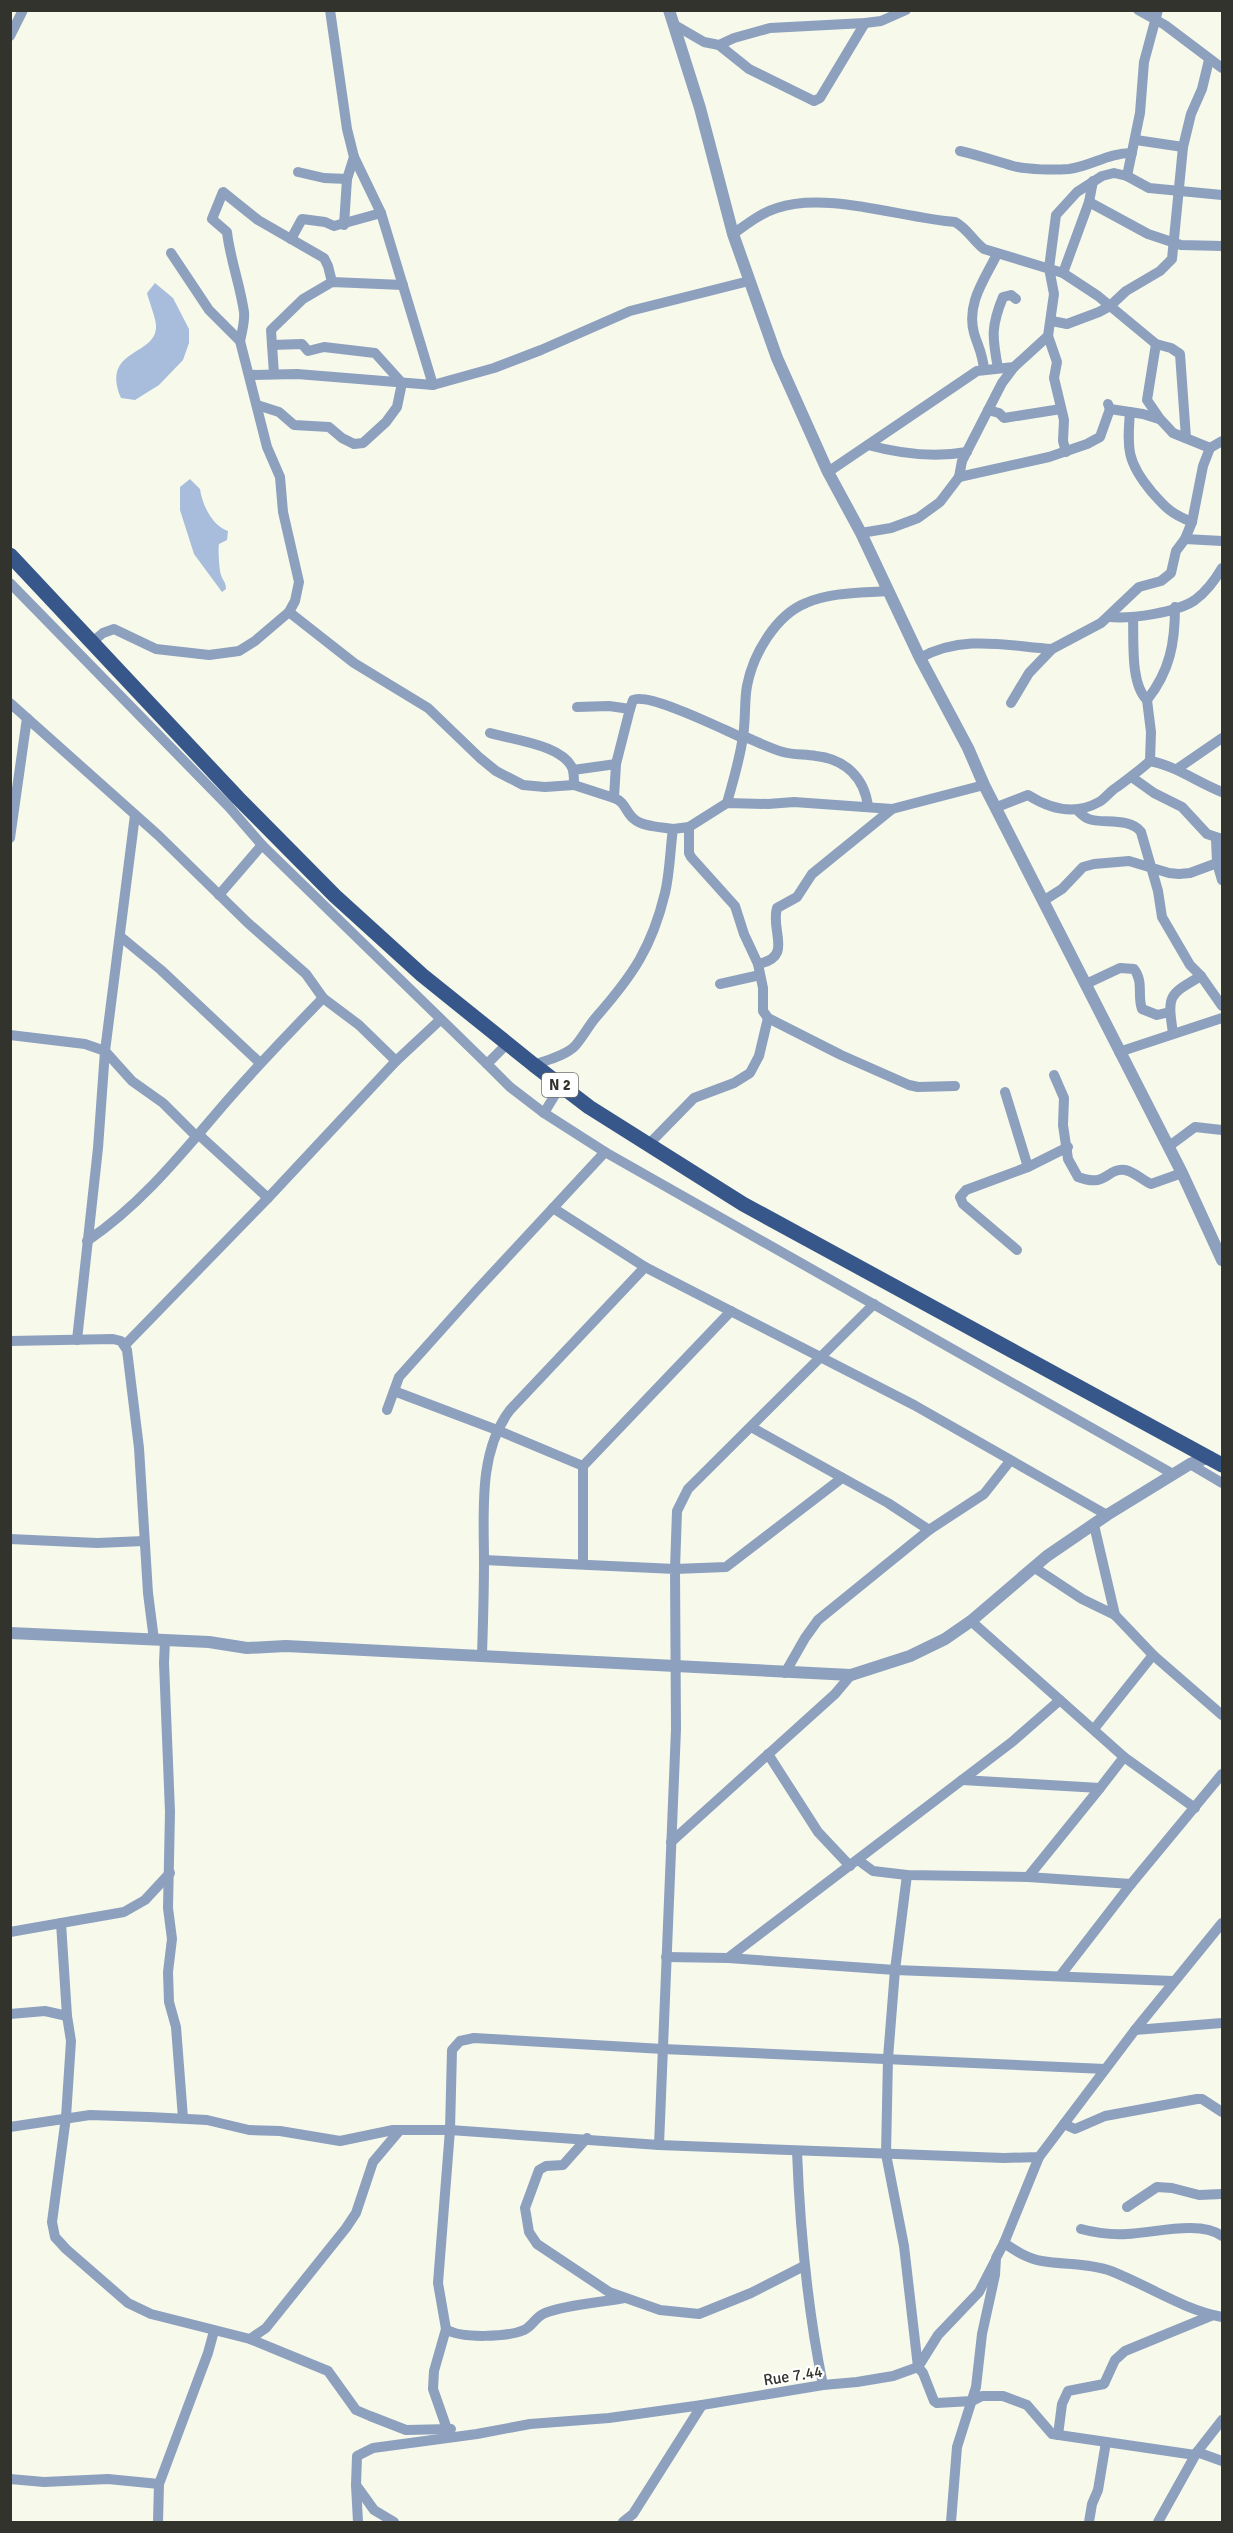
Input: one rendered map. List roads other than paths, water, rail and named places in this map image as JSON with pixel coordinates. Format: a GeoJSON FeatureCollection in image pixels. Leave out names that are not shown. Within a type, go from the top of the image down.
{"type":"FeatureCollection","features":[{"type":"Feature","properties":{"kind":"main road","name":"N 2"},"geometry":{"type":"LineString","coordinates":[[10,555],[238,798],[335,896],[405,961],[589,1107],[742,1204],[1216,1461]]}},
{"type":"Feature","properties":{"kind":"street"},"geometry":{"type":"LineString","coordinates":[[10,36],[23,10]]}},
{"type":"Feature","properties":{"kind":"street"},"geometry":{"type":"LineString","coordinates":[[330,10],[347,129],[354,157],[381,213],[434,385]]}},
{"type":"Feature","properties":{"kind":"street"},"geometry":{"type":"LineString","coordinates":[[669,10],[700,108],[734,234],[777,358],[828,472],[861,533],[920,658],[968,748],[984,785],[1182,1173],[1222,1260]]}},
{"type":"Feature","properties":{"kind":"street"},"geometry":{"type":"LineString","coordinates":[[719,45],[734,38],[770,28],[881,21],[906,10]]}},
{"type":"Feature","properties":{"kind":"street"},"geometry":{"type":"LineString","coordinates":[[1138,10],[1157,15],[1209,60],[1222,68]]}},
{"type":"Feature","properties":{"kind":"street"},"geometry":{"type":"LineString","coordinates":[[1127,176],[1136,140],[1144,62],[1157,15]]}},
{"type":"Feature","properties":{"kind":"street"},"geometry":{"type":"LineString","coordinates":[[673,24],[704,42],[719,45],[749,69],[814,101],[820,98],[865,23]]}},
{"type":"Feature","properties":{"kind":"street"},"geometry":{"type":"LineString","coordinates":[[1052,321],[1067,324],[1110,306],[1126,291],[1150,279],[1167,265],[1174,254],[1183,147],[1209,60]]}},
{"type":"Feature","properties":{"kind":"street"},"geometry":{"type":"LineString","coordinates":[[1136,140],[1183,147]]}},
{"type":"Feature","properties":{"kind":"street"},"geometry":{"type":"LineString","coordinates":[[960,151],[1015,167],[1051,169],[1069,169],[1108,155],[1132,153]]}},
{"type":"Feature","properties":{"kind":"street"},"geometry":{"type":"LineString","coordinates":[[344,225],[346,179],[354,157]]}},
{"type":"Feature","properties":{"kind":"street"},"geometry":{"type":"LineString","coordinates":[[298,172],[324,178],[346,179]]}},
{"type":"Feature","properties":{"kind":"street"},"geometry":{"type":"LineString","coordinates":[[861,533],[891,528],[918,518],[940,502],[959,477],[967,452],[988,410],[1014,367],[1048,336],[1052,321],[1054,294],[1048,268],[1056,215],[1077,192],[1107,174],[1127,176],[1149,188],[1222,195]]}},
{"type":"Feature","properties":{"kind":"street"},"geometry":{"type":"LineString","coordinates":[[1063,273],[1089,202],[1093,181]]}},
{"type":"Feature","properties":{"kind":"street"},"geometry":{"type":"LineString","coordinates":[[92,642],[103,633],[114,629],[156,649],[209,655],[228,653],[247,647],[290,612],[299,582],[283,512],[280,477],[267,447],[241,350],[244,312],[236,266],[229,253],[227,232],[212,219],[223,192],[242,209],[324,258],[332,282]]}},
{"type":"Feature","properties":{"kind":"street"},"geometry":{"type":"LineString","coordinates":[[734,234],[777,208],[818,202],[955,222],[964,227],[977,244],[997,254],[1063,273],[1110,306],[1156,344],[1171,348],[1180,354],[1186,438]]}},
{"type":"Feature","properties":{"kind":"street"},"geometry":{"type":"LineString","coordinates":[[1089,202],[1130,226],[1174,243],[1222,246]]}},
{"type":"Feature","properties":{"kind":"street"},"geometry":{"type":"LineString","coordinates":[[291,239],[302,219],[325,222],[334,226],[381,213]]}},
{"type":"Feature","properties":{"kind":"street"},"geometry":{"type":"LineString","coordinates":[[171,253],[209,310],[240,341]]}},
{"type":"Feature","properties":{"kind":"street"},"geometry":{"type":"LineString","coordinates":[[984,370],[982,352],[973,332],[975,295],[997,254]]}},
{"type":"Feature","properties":{"kind":"street"},"geometry":{"type":"LineString","coordinates":[[249,375],[297,374],[434,385],[494,368],[532,354],[630,311],[749,280]]}},
{"type":"Feature","properties":{"kind":"street"},"geometry":{"type":"LineString","coordinates":[[274,374],[271,330],[303,299],[332,282],[403,285]]}},
{"type":"Feature","properties":{"kind":"street"},"geometry":{"type":"LineString","coordinates":[[998,368],[992,340],[995,321],[1005,294],[1016,299]]}},
{"type":"Feature","properties":{"kind":"street"},"geometry":{"type":"LineString","coordinates":[[1048,336],[1057,362],[1054,378],[1061,409],[1066,452]]}},
{"type":"Feature","properties":{"kind":"street"},"geometry":{"type":"LineString","coordinates":[[272,345],[302,344],[308,351],[324,347],[375,353],[402,383]]}},
{"type":"Feature","properties":{"kind":"street"},"geometry":{"type":"LineString","coordinates":[[1156,344],[1146,398],[1160,420],[1173,433],[1210,448]]}},
{"type":"Feature","properties":{"kind":"street"},"geometry":{"type":"LineString","coordinates":[[828,472],[959,382],[984,370],[1014,367]]}},
{"type":"Feature","properties":{"kind":"street"},"geometry":{"type":"LineString","coordinates":[[257,405],[279,412],[294,425],[329,427],[354,444],[363,443],[386,422],[397,407],[402,383]]}},
{"type":"Feature","properties":{"kind":"street"},"geometry":{"type":"LineString","coordinates":[[959,477],[1066,452],[1100,437],[1109,406],[1160,420]]}},
{"type":"Feature","properties":{"kind":"street"},"geometry":{"type":"LineString","coordinates":[[988,410],[999,413],[1004,418],[1061,409]]}},
{"type":"Feature","properties":{"kind":"street"},"geometry":{"type":"LineString","coordinates":[[1130,412],[1128,441],[1135,471],[1171,512],[1192,522]]}},
{"type":"Feature","properties":{"kind":"street"},"geometry":{"type":"LineString","coordinates":[[1011,703],[1029,673],[1052,649],[1109,617],[1139,587],[1168,578],[1176,550],[1185,538],[1192,522],[1203,466],[1210,448],[1222,441]]}},
{"type":"Feature","properties":{"kind":"street"},"geometry":{"type":"LineString","coordinates":[[868,445],[902,454],[967,452]]}},
{"type":"Feature","properties":{"kind":"street"},"geometry":{"type":"LineString","coordinates":[[1185,538],[1222,541]]}},
{"type":"Feature","properties":{"kind":"street"},"geometry":{"type":"LineString","coordinates":[[1109,617],[1133,617],[1194,601],[1205,591],[1222,568]]}},
{"type":"Feature","properties":{"kind":"street"},"geometry":{"type":"LineString","coordinates":[[10,583],[229,807],[262,845],[510,1087],[544,1113],[605,1152],[1173,1474]]}},
{"type":"Feature","properties":{"kind":"street"},"geometry":{"type":"LineString","coordinates":[[727,803],[743,737],[747,687],[751,669],[771,633],[790,611],[822,597],[888,591]]}},
{"type":"Feature","properties":{"kind":"street"},"geometry":{"type":"LineString","coordinates":[[997,807],[1028,795],[1044,805],[1077,810],[1098,802],[1133,778],[1150,761],[1152,732],[1148,700],[1166,672],[1171,657],[1175,607]]}},
{"type":"Feature","properties":{"kind":"street"},"geometry":{"type":"LineString","coordinates":[[290,612],[354,663],[428,708],[496,771],[523,784],[545,787],[574,784],[614,798],[623,802],[631,816],[640,823],[673,829],[689,826],[727,803],[768,804],[794,801],[892,809],[984,785]]}},
{"type":"Feature","properties":{"kind":"street"},"geometry":{"type":"LineString","coordinates":[[1133,617],[1135,678],[1142,695],[1148,700]]}},
{"type":"Feature","properties":{"kind":"street"},"geometry":{"type":"LineString","coordinates":[[920,658],[948,646],[966,642],[1052,649]]}},
{"type":"Feature","properties":{"kind":"street"},"geometry":{"type":"LineString","coordinates":[[614,798],[616,764],[630,709],[633,700],[643,697],[782,752],[817,756],[846,766],[862,784],[867,794],[868,807]]}},
{"type":"Feature","properties":{"kind":"street"},"geometry":{"type":"LineString","coordinates":[[10,703],[158,835],[219,895],[306,974],[323,998],[359,1025],[396,1061]]}},
{"type":"Feature","properties":{"kind":"street"},"geometry":{"type":"LineString","coordinates":[[577,707],[609,706],[630,709]]}},
{"type":"Feature","properties":{"kind":"street"},"geometry":{"type":"LineString","coordinates":[[10,838],[27,718]]}},
{"type":"Feature","properties":{"kind":"street"},"geometry":{"type":"LineString","coordinates":[[490,733],[548,748],[562,756],[573,770],[574,784]]}},
{"type":"Feature","properties":{"kind":"street"},"geometry":{"type":"LineString","coordinates":[[1177,769],[1222,738]]}},
{"type":"Feature","properties":{"kind":"street"},"geometry":{"type":"LineString","coordinates":[[1150,761],[1177,769],[1196,781],[1222,792]]}},
{"type":"Feature","properties":{"kind":"street"},"geometry":{"type":"LineString","coordinates":[[573,770],[616,764]]}},
{"type":"Feature","properties":{"kind":"street"},"geometry":{"type":"LineString","coordinates":[[1133,778],[1154,793],[1182,807],[1207,834],[1219,839],[1217,863],[1222,880]]}},
{"type":"Feature","properties":{"kind":"street"},"geometry":{"type":"LineString","coordinates":[[720,984],[759,969],[770,961],[777,953],[779,946],[775,915],[777,908],[797,897],[812,874],[892,809]]}},
{"type":"Feature","properties":{"kind":"street"},"geometry":{"type":"LineString","coordinates":[[1077,810],[1089,820],[1112,821],[1138,828],[1141,832],[1149,867],[1158,891],[1162,917],[1190,965],[1201,976],[1222,1006]]}},
{"type":"Feature","properties":{"kind":"street"},"geometry":{"type":"LineString","coordinates":[[77,1340],[98,1148],[105,1052],[135,816]]}},
{"type":"Feature","properties":{"kind":"street"},"geometry":{"type":"LineString","coordinates":[[689,826],[689,853],[735,906],[759,969],[763,988],[763,1011],[768,1018],[909,1085],[918,1088],[955,1086]]}},
{"type":"Feature","properties":{"kind":"street"},"geometry":{"type":"LineString","coordinates":[[534,1065],[564,1054],[575,1045],[584,1031],[617,994],[647,950],[665,892],[673,829]]}},
{"type":"Feature","properties":{"kind":"street"},"geometry":{"type":"LineString","coordinates":[[219,895],[262,845]]}},
{"type":"Feature","properties":{"kind":"street"},"geometry":{"type":"LineString","coordinates":[[1043,901],[1062,889],[1083,867],[1105,862],[1129,861],[1179,874],[1190,873],[1217,863]]}},
{"type":"Feature","properties":{"kind":"street"},"geometry":{"type":"LineString","coordinates":[[121,937],[161,970],[260,1063]]}},
{"type":"Feature","properties":{"kind":"street"},"geometry":{"type":"LineString","coordinates":[[1086,984],[1120,968],[1134,969],[1140,981],[1142,1009],[1156,1015],[1170,1012]]}},
{"type":"Feature","properties":{"kind":"street"},"geometry":{"type":"LineString","coordinates":[[1173,1033],[1170,1003],[1176,990],[1201,976]]}},
{"type":"Feature","properties":{"kind":"street"},"geometry":{"type":"LineString","coordinates":[[87,1241],[112,1224],[146,1193],[260,1063],[323,998]]}},
{"type":"Feature","properties":{"kind":"street"},"geometry":{"type":"LineString","coordinates":[[649,1144],[694,1098],[734,1083],[750,1073],[759,1056],[768,1018]]}},
{"type":"Feature","properties":{"kind":"street"},"geometry":{"type":"LineString","coordinates":[[125,1345],[268,1198],[396,1061],[440,1020]]}},
{"type":"Feature","properties":{"kind":"street"},"geometry":{"type":"LineString","coordinates":[[1119,1052],[1173,1033],[1222,1020]]}},
{"type":"Feature","properties":{"kind":"street"},"geometry":{"type":"LineString","coordinates":[[10,1035],[85,1044],[105,1052],[132,1081],[163,1103],[268,1198]]}},
{"type":"Feature","properties":{"kind":"street"},"geometry":{"type":"LineString","coordinates":[[487,1064],[507,1044]]}},
{"type":"Feature","properties":{"kind":"street"},"geometry":{"type":"LineString","coordinates":[[1054,1075],[1064,1098],[1065,1139],[1071,1168],[1078,1177],[1094,1182],[1102,1181],[1116,1171],[1123,1170],[1134,1173],[1152,1184],[1182,1173]]}},
{"type":"Feature","properties":{"kind":"street"},"geometry":{"type":"LineString","coordinates":[[544,1113],[561,1085]]}},
{"type":"Feature","properties":{"kind":"street"},"geometry":{"type":"LineString","coordinates":[[1005,1092],[1029,1167]]}},
{"type":"Feature","properties":{"kind":"street"},"geometry":{"type":"LineString","coordinates":[[1168,1147],[1195,1127],[1222,1130]]}},
{"type":"Feature","properties":{"kind":"street"},"geometry":{"type":"LineString","coordinates":[[1017,1250],[959,1199],[966,1190],[1029,1167],[1068,1147]]}},
{"type":"Feature","properties":{"kind":"street"},"geometry":{"type":"LineString","coordinates":[[387,1410],[399,1377],[605,1152]]}},
{"type":"Feature","properties":{"kind":"street"},"geometry":{"type":"LineString","coordinates":[[553,1208],[645,1267],[914,1405],[1107,1515]]}},
{"type":"Feature","properties":{"kind":"street"},"geometry":{"type":"LineString","coordinates":[[482,1655],[483,1517],[488,1466],[497,1430],[510,1410],[645,1267]]}},
{"type":"Feature","properties":{"kind":"street"},"geometry":{"type":"LineString","coordinates":[[659,2145],[676,1729],[677,1511],[688,1489],[874,1304]]}},
{"type":"Feature","properties":{"kind":"street"},"geometry":{"type":"LineString","coordinates":[[583,1563],[583,1466],[731,1311]]}},
{"type":"Feature","properties":{"kind":"street"},"geometry":{"type":"LineString","coordinates":[[10,1341],[113,1339],[125,1345],[128,1354],[139,1448],[144,1541],[164,1663],[170,1873],[168,1908],[172,1939],[168,1972],[169,2002],[176,2027],[183,2118]]}},
{"type":"Feature","properties":{"kind":"street"},"geometry":{"type":"LineString","coordinates":[[394,1391],[583,1466]]}},
{"type":"Feature","properties":{"kind":"street"},"geometry":{"type":"LineString","coordinates":[[751,1427],[888,1503],[929,1530]]}},
{"type":"Feature","properties":{"kind":"street"},"geometry":{"type":"LineString","coordinates":[[785,1673],[818,1620],[929,1530],[984,1494],[1010,1461]]}},
{"type":"Feature","properties":{"kind":"street"},"geometry":{"type":"LineString","coordinates":[[10,1634],[209,1642],[248,1648],[286,1646],[850,1675],[910,1656],[945,1639],[971,1621],[1047,1556],[1107,1515],[1190,1464],[1216,1461]]}},
{"type":"Feature","properties":{"kind":"street"},"geometry":{"type":"LineString","coordinates":[[1190,1464],[1222,1483]]}},
{"type":"Feature","properties":{"kind":"street"},"geometry":{"type":"LineString","coordinates":[[484,1560],[675,1569],[726,1567],[842,1478]]}},
{"type":"Feature","properties":{"kind":"street"},"geometry":{"type":"LineString","coordinates":[[1094,1525],[1115,1615]]}},
{"type":"Feature","properties":{"kind":"street"},"geometry":{"type":"LineString","coordinates":[[10,1539],[97,1543],[144,1541]]}},
{"type":"Feature","properties":{"kind":"street"},"geometry":{"type":"LineString","coordinates":[[1035,1568],[1082,1599],[1115,1615],[1153,1656],[1222,1715]]}},
{"type":"Feature","properties":{"kind":"street"},"geometry":{"type":"LineString","coordinates":[[971,1621],[1124,1757],[1195,1808]]}},
{"type":"Feature","properties":{"kind":"street"},"geometry":{"type":"LineString","coordinates":[[1094,1728],[1153,1656]]}},
{"type":"Feature","properties":{"kind":"street"},"geometry":{"type":"LineString","coordinates":[[671,1842],[844,1686],[850,1675]]}},
{"type":"Feature","properties":{"kind":"street"},"geometry":{"type":"LineString","coordinates":[[729,1958],[1012,1742],[1060,1700]]}},
{"type":"Feature","properties":{"kind":"street"},"geometry":{"type":"LineString","coordinates":[[768,1755],[818,1832],[854,1863],[873,1871],[907,1875],[1028,1877],[1131,1884]]}},
{"type":"Feature","properties":{"kind":"street"},"geometry":{"type":"LineString","coordinates":[[1028,1877],[1124,1757]]}},
{"type":"Feature","properties":{"kind":"street"},"geometry":{"type":"LineString","coordinates":[[1060,1976],[1131,1884],[1222,1774]]}},
{"type":"Feature","properties":{"kind":"street"},"geometry":{"type":"LineString","coordinates":[[962,1780],[1100,1788]]}},
{"type":"Feature","properties":{"kind":"street"},"geometry":{"type":"LineString","coordinates":[[10,1932],[124,1912],[136,1906],[170,1873]]}},
{"type":"Feature","properties":{"kind":"street"},"geometry":{"type":"LineString","coordinates":[[907,1875],[895,1970],[888,2058],[886,2154],[904,2246],[918,2367],[923,2373],[934,2401],[957,2403],[972,2401],[982,2396],[996,2395],[1020,2401],[1035,2413],[1048,2431],[1058,2435],[1196,2453],[1222,2461]]}},
{"type":"Feature","properties":{"kind":"street"},"geometry":{"type":"LineString","coordinates":[[61,1923],[67,2016],[71,2041],[66,2117],[52,2222],[55,2237],[128,2303],[151,2314],[250,2339],[328,2371],[356,2410],[406,2430],[447,2429],[477,2434]]}},
{"type":"Feature","properties":{"kind":"street"},"geometry":{"type":"LineString","coordinates":[[918,2367],[938,2336],[979,2292],[1004,2243],[1039,2157],[1134,2030],[1222,1923]]}},
{"type":"Feature","properties":{"kind":"street"},"geometry":{"type":"LineString","coordinates":[[666,1957],[729,1958],[895,1970],[1173,1981]]}},
{"type":"Feature","properties":{"kind":"street"},"geometry":{"type":"LineString","coordinates":[[10,2014],[45,2011],[67,2016]]}},
{"type":"Feature","properties":{"kind":"street"},"geometry":{"type":"LineString","coordinates":[[1134,2030],[1222,2023]]}},
{"type":"Feature","properties":{"kind":"street"},"geometry":{"type":"LineString","coordinates":[[447,2429],[434,2389],[434,2372],[446,2329],[438,2283],[450,2130],[452,2050],[455,2044],[466,2038],[1105,2069]]}},
{"type":"Feature","properties":{"kind":"street"},"geometry":{"type":"LineString","coordinates":[[1064,2124],[1075,2129],[1106,2116],[1197,2099],[1202,2099],[1222,2112]]}},
{"type":"Feature","properties":{"kind":"street"},"geometry":{"type":"LineString","coordinates":[[10,2127],[90,2115],[207,2120],[249,2130],[280,2131],[340,2141],[377,2132],[450,2130],[587,2138],[659,2145],[1004,2158],[1039,2157]]}},
{"type":"Feature","properties":{"kind":"street"},"geometry":{"type":"LineString","coordinates":[[250,2339],[266,2328],[346,2228],[356,2213],[373,2162],[400,2130]]}},
{"type":"Feature","properties":{"kind":"street"},"geometry":{"type":"LineString","coordinates":[[587,2138],[563,2165],[546,2166],[539,2170],[525,2208],[525,2218],[529,2232],[537,2244],[609,2292],[660,2310],[699,2314],[751,2293],[804,2266]]}},
{"type":"Feature","properties":{"kind":"street"},"geometry":{"type":"LineString","coordinates":[[797,2151],[804,2266],[811,2328],[823,2385]]}},
{"type":"Feature","properties":{"kind":"street"},"geometry":{"type":"LineString","coordinates":[[1127,2207],[1157,2187],[1172,2188],[1198,2195],[1222,2194]]}},
{"type":"Feature","properties":{"kind":"street"},"geometry":{"type":"LineString","coordinates":[[1081,2229],[1116,2235],[1204,2229],[1222,2236]]}},
{"type":"Feature","properties":{"kind":"street"},"geometry":{"type":"LineString","coordinates":[[1004,2243],[1040,2261],[1092,2266],[1110,2271],[1175,2302],[1218,2316]]}},
{"type":"Feature","properties":{"kind":"street"},"geometry":{"type":"LineString","coordinates":[[951,2523],[957,2447],[972,2401],[979,2367],[982,2334],[995,2275],[996,2258]]}},
{"type":"Feature","properties":{"kind":"street"},"geometry":{"type":"LineString","coordinates":[[446,2329],[453,2334],[462,2335],[515,2333],[526,2330],[544,2313],[624,2298]]}},
{"type":"Feature","properties":{"kind":"street"},"geometry":{"type":"LineString","coordinates":[[1058,2435],[1062,2404],[1068,2391],[1104,2384],[1115,2360],[1125,2351],[1218,2316]]}},
{"type":"Feature","properties":{"kind":"street"},"geometry":{"type":"LineString","coordinates":[[158,2523],[159,2484],[214,2331]]}},
{"type":"Feature","properties":{"kind":"street","name":"Rue 7.44"},"geometry":{"type":"LineString","coordinates":[[356,2485],[357,2456],[373,2448],[477,2434],[530,2424],[609,2418],[702,2405],[893,2376],[918,2367]]}},
{"type":"Feature","properties":{"kind":"street"},"geometry":{"type":"LineString","coordinates":[[623,2523],[633,2514],[702,2405]]}},
{"type":"Feature","properties":{"kind":"street"},"geometry":{"type":"LineString","coordinates":[[1158,2523],[1196,2453],[1222,2420]]}},
{"type":"Feature","properties":{"kind":"street"},"geometry":{"type":"LineString","coordinates":[[1089,2523],[1092,2504],[1098,2490],[1106,2442]]}},
{"type":"Feature","properties":{"kind":"street"},"geometry":{"type":"LineString","coordinates":[[10,2479],[44,2482],[129,2479],[159,2484]]}},
{"type":"Feature","properties":{"kind":"street"},"geometry":{"type":"LineString","coordinates":[[356,2485],[358,2523]]}},
{"type":"Feature","properties":{"kind":"street"},"geometry":{"type":"LineString","coordinates":[[356,2485],[374,2510],[394,2523]]}},
{"type":"Feature","properties":{"kind":"water"},"geometry":{"type":"Polygon","coordinates":[[[155,283],[173,298],[189,329],[189,343],[183,360],[159,385],[135,400],[121,398],[117,382],[118,370],[123,361],[148,343],[154,335],[156,322],[147,293],[155,283]]]}},
{"type":"Feature","properties":{"kind":"water"},"geometry":{"type":"Polygon","coordinates":[[[190,479],[200,489],[206,508],[213,519],[228,531],[227,540],[219,544],[220,572],[226,587],[222,592],[194,554],[180,510],[180,487],[190,479]]]}}]}
